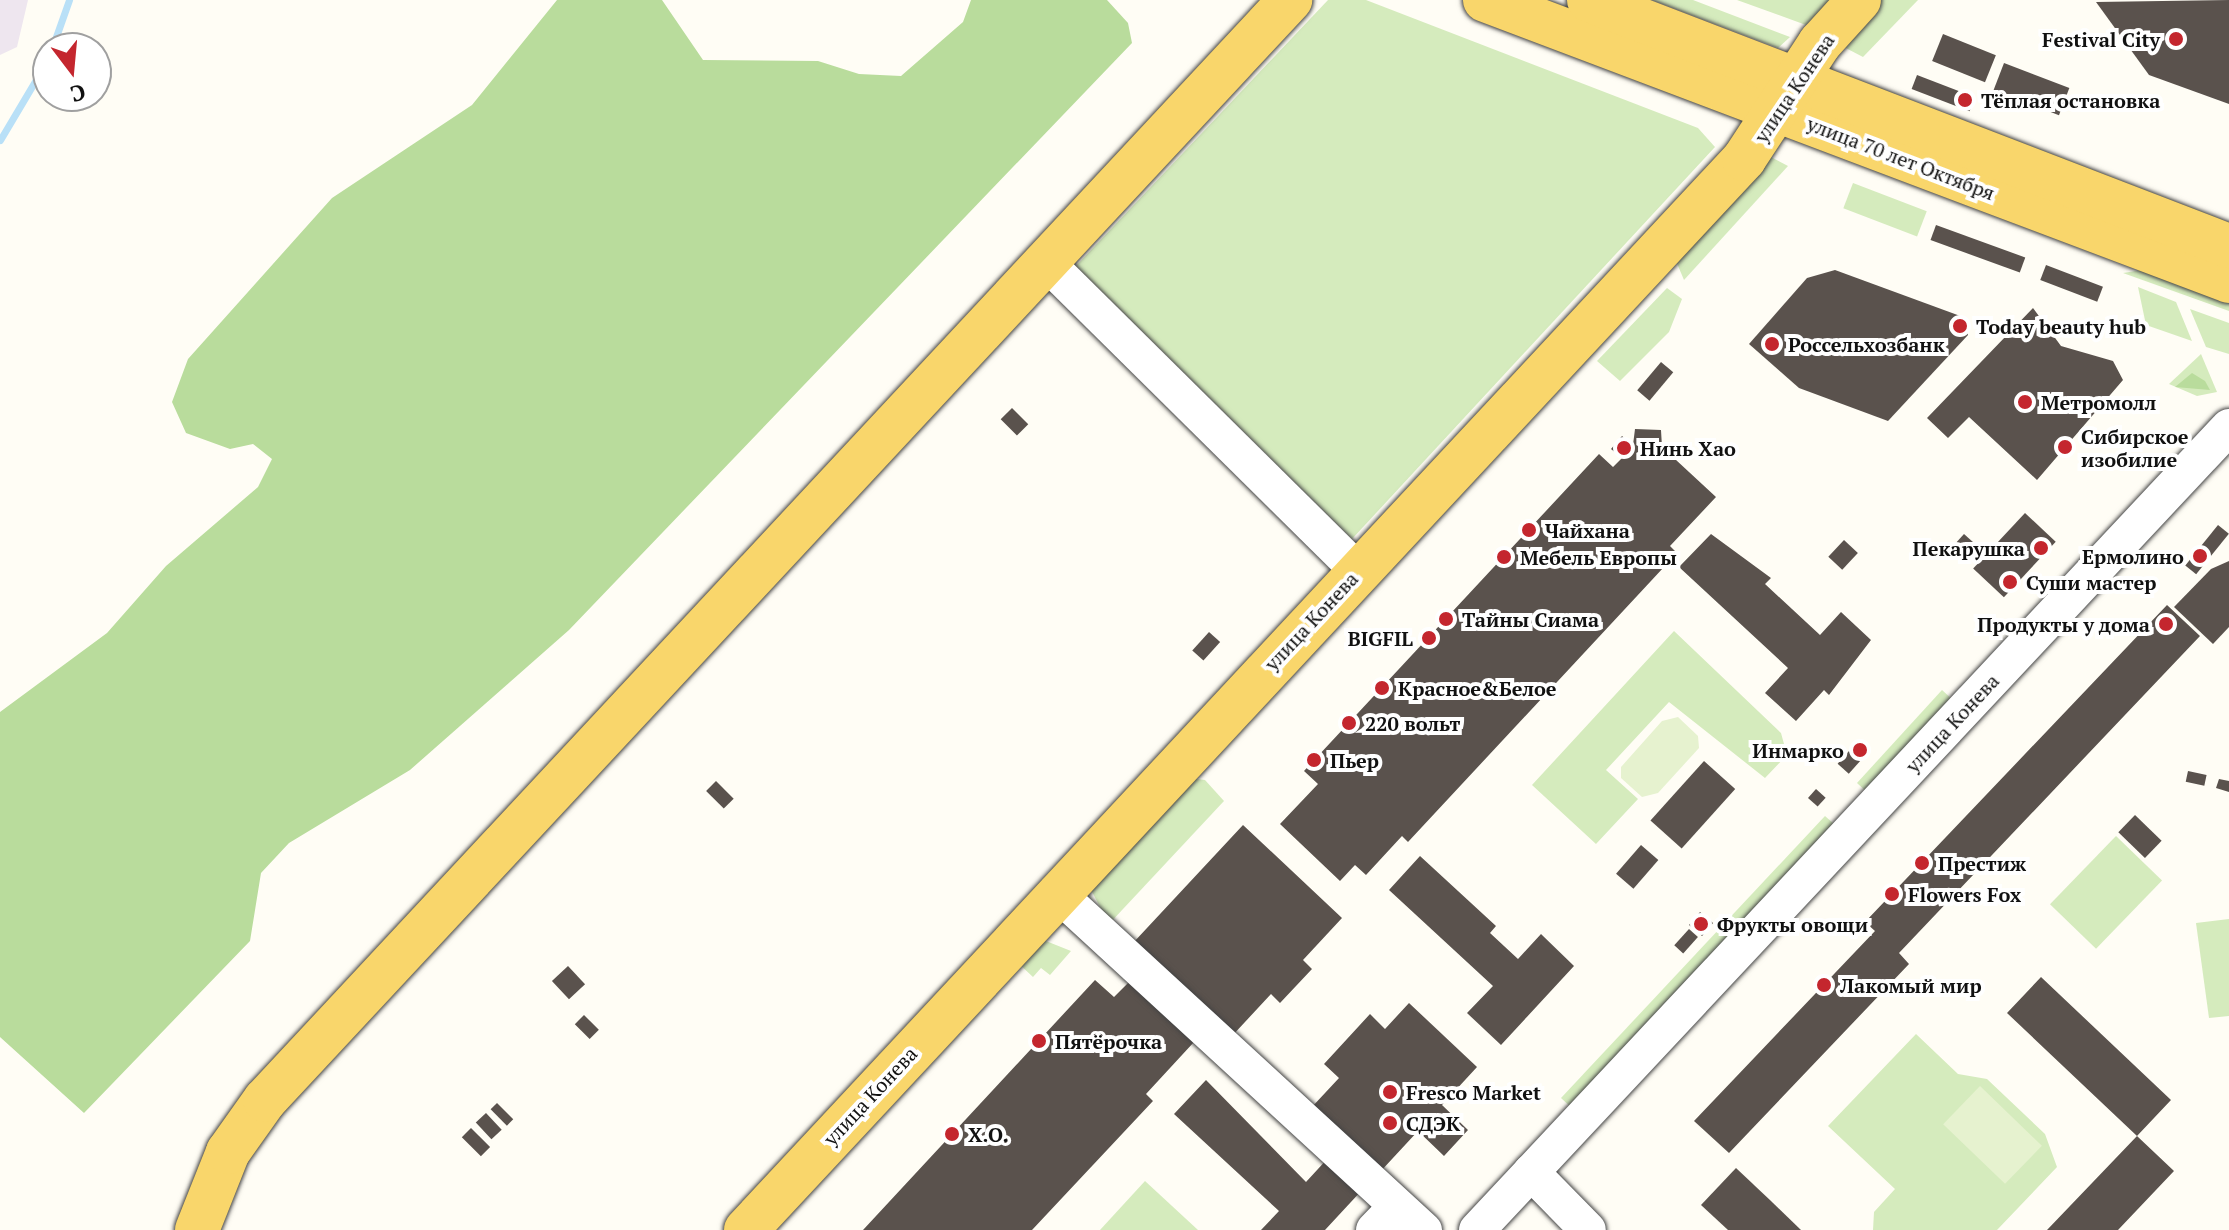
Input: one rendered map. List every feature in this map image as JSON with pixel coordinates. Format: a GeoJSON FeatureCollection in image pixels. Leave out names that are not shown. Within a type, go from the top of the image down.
{"type":"FeatureCollection","features":[{"type":"Feature","properties":{"kind":"main road"},"geometry":{"type":"LineString","coordinates":[[197,1230],[228,1152],[265,1100],[1050,266],[1290,0]]}},
{"type":"Feature","properties":{"kind":"main road","name":"улица 70 лет Октября"},"geometry":{"type":"LineString","coordinates":[[1485,0],[1788,95],[2229,246]]}},
{"type":"Feature","properties":{"kind":"main road","name":"улица 70 лет Октября"},"geometry":{"type":"LineString","coordinates":[[1589,0],[1788,95],[2229,281]]}},
{"type":"Feature","properties":{"kind":"main road","name":"улица Конева"},"geometry":{"type":"LineString","coordinates":[[746,1230],[1056,892],[1744,159],[1859,0]]}},
{"type":"Feature","properties":{"kind":"street"},"geometry":{"type":"LineString","coordinates":[[1050,266],[1358,571]]}},
{"type":"Feature","properties":{"kind":"street","name":"улица Конева"},"geometry":{"type":"LineString","coordinates":[[1477,1230],[2229,427]]}},
{"type":"Feature","properties":{"kind":"street"},"geometry":{"type":"LineString","coordinates":[[1056,892],[1385,1218],[1424,1230]]}},
{"type":"Feature","properties":{"kind":"street"},"geometry":{"type":"LineString","coordinates":[[1531,1172],[1588,1230]]}},
{"type":"Feature","properties":{"kind":"shaded area"},"geometry":{"type":"Polygon","coordinates":[[[0,0],[28,0],[17,47],[0,55],[0,0]]]}},
{"type":"Feature","properties":{"kind":"green space"},"geometry":{"type":"Polygon","coordinates":[[[557,0],[662,0],[703,60],[818,61],[859,74],[901,76],[963,22],[971,0],[1107,0],[1128,23],[1132,43],[569,630],[410,770],[289,843],[261,873],[250,941],[84,1113],[0,1037],[0,712],[107,633],[166,566],[258,487],[272,459],[253,444],[230,449],[186,433],[172,402],[188,359],[332,198],[472,105],[557,0]]]}},
{"type":"Feature","properties":{"kind":"green space"},"geometry":{"type":"Polygon","coordinates":[[[1328,0],[1366,0],[1698,128],[1715,147],[1352,539],[1076,266],[1328,0]]]}},
{"type":"Feature","properties":{"kind":"green space"},"geometry":{"type":"Polygon","coordinates":[[[1652,0],[1693,0],[1790,37],[1778,48],[1652,0]]]}},
{"type":"Feature","properties":{"kind":"green space"},"geometry":{"type":"Polygon","coordinates":[[[1737,0],[1830,0],[1806,25],[1737,0]]]}},
{"type":"Feature","properties":{"kind":"green space"},"geometry":{"type":"Polygon","coordinates":[[[1880,0],[1918,0],[1863,57],[1840,45],[1880,0]]]}},
{"type":"Feature","properties":{"kind":"green space"},"geometry":{"type":"Polygon","coordinates":[[[1769,156],[1788,166],[1684,280],[1676,261],[1769,156]]]}},
{"type":"Feature","properties":{"kind":"green space"},"geometry":{"type":"Polygon","coordinates":[[[1853,183],[1927,211],[1917,237],[1843,208],[1853,183]]]}},
{"type":"Feature","properties":{"kind":"green space"},"geometry":{"type":"Polygon","coordinates":[[[2142,270],[2229,299],[2229,311],[2123,273],[2142,270]]]}},
{"type":"Feature","properties":{"kind":"green space"},"geometry":{"type":"Polygon","coordinates":[[[2138,287],[2176,302],[2192,341],[2146,325],[2138,287]]]}},
{"type":"Feature","properties":{"kind":"green space"},"geometry":{"type":"Polygon","coordinates":[[[1667,288],[1682,299],[1669,332],[1620,381],[1597,361],[1667,288]]]}},
{"type":"Feature","properties":{"kind":"green space"},"geometry":{"type":"Polygon","coordinates":[[[2190,309],[2229,323],[2229,354],[2206,347],[2190,309]]]}},
{"type":"Feature","properties":{"kind":"green space"},"geometry":{"type":"Polygon","coordinates":[[[2201,354],[2217,392],[2197,396],[2169,384],[2201,354]]]}},
{"type":"Feature","properties":{"kind":"green space"},"geometry":{"type":"Polygon","coordinates":[[[2192,373],[2205,381],[2210,390],[2175,387],[2192,373]]]}},
{"type":"Feature","properties":{"kind":"green space"},"geometry":{"type":"Polygon","coordinates":[[[1674,631],[1781,733],[1787,755],[1765,778],[1669,702],[1606,770],[1638,799],[1596,844],[1532,785],[1674,631]]]}},
{"type":"Feature","properties":{"kind":"green space"},"geometry":{"type":"Polygon","coordinates":[[[1942,690],[1953,700],[1870,795],[1857,783],[1942,690]]]}},
{"type":"Feature","properties":{"kind":"green space"},"geometry":{"type":"Polygon","coordinates":[[[1678,717],[1698,736],[1699,748],[1658,793],[1642,797],[1621,778],[1621,767],[1662,721],[1678,717]]]}},
{"type":"Feature","properties":{"kind":"green space"},"geometry":{"type":"Polygon","coordinates":[[[1188,778],[1205,780],[1224,801],[1109,924],[1090,888],[1188,778]]]}},
{"type":"Feature","properties":{"kind":"green space"},"geometry":{"type":"Polygon","coordinates":[[[1825,816],[1842,831],[1574,1110],[1561,1098],[1825,816]]]}},
{"type":"Feature","properties":{"kind":"green space"},"geometry":{"type":"Polygon","coordinates":[[[2116,836],[2162,880],[2096,949],[2050,904],[2116,836]]]}},
{"type":"Feature","properties":{"kind":"green space"},"geometry":{"type":"Polygon","coordinates":[[[2229,919],[2229,1016],[2209,1018],[2196,923],[2229,919]]]}},
{"type":"Feature","properties":{"kind":"green space"},"geometry":{"type":"Polygon","coordinates":[[[1041,939],[1071,951],[1050,975],[1041,968],[1033,977],[1018,963],[1041,939]]]}},
{"type":"Feature","properties":{"kind":"green space"},"geometry":{"type":"Polygon","coordinates":[[[1916,1034],[1958,1074],[1987,1079],[2045,1134],[2057,1167],[1997,1230],[1873,1230],[1874,1212],[1895,1189],[1828,1126],[1916,1034]]]}},
{"type":"Feature","properties":{"kind":"green space"},"geometry":{"type":"Polygon","coordinates":[[[1980,1086],[2042,1146],[2005,1184],[1943,1124],[1980,1086]]]}},
{"type":"Feature","properties":{"kind":"green space"},"geometry":{"type":"Polygon","coordinates":[[[1145,1181],[1198,1230],[1100,1230],[1145,1181]]]}},
{"type":"Feature","properties":{"kind":"building","name":"Festival City"},"geometry":{"type":"Polygon","coordinates":[[[2229,0],[2229,104],[2149,75],[2096,2],[2229,0]]]}},
{"type":"Feature","properties":{"kind":"building"},"geometry":{"type":"Polygon","coordinates":[[[1943,34],[1996,55],[1985,82],[1932,61],[1943,34]]]}},
{"type":"Feature","properties":{"kind":"building"},"geometry":{"type":"Polygon","coordinates":[[[2004,63],[2069,88],[2059,115],[1994,90],[2004,63]]]}},
{"type":"Feature","properties":{"kind":"building"},"geometry":{"type":"Polygon","coordinates":[[[1917,75],[1975,97],[1970,111],[1912,89],[1917,75]]]}},
{"type":"Feature","properties":{"kind":"building"},"geometry":{"type":"Polygon","coordinates":[[[1936,225],[2025,257],[2020,273],[1931,240],[1936,225]]]}},
{"type":"Feature","properties":{"kind":"building"},"geometry":{"type":"Polygon","coordinates":[[[2046,265],[2103,287],[2097,302],[2040,280],[2046,265]]]}},
{"type":"Feature","properties":{"kind":"building"},"geometry":{"type":"Polygon","coordinates":[[[1835,270],[1963,317],[1968,335],[1888,421],[1799,388],[1749,344],[1807,278],[1835,270]]]}},
{"type":"Feature","properties":{"kind":"building","name":"Метромолл"},"geometry":{"type":"Polygon","coordinates":[[[2033,308],[2061,346],[2113,361],[2123,380],[2037,480],[1969,417],[1948,438],[1927,418],[2033,308]]]}},
{"type":"Feature","properties":{"kind":"building"},"geometry":{"type":"Polygon","coordinates":[[[1661,362],[1673,372],[1649,401],[1637,390],[1661,362]]]}},
{"type":"Feature","properties":{"kind":"building"},"geometry":{"type":"Polygon","coordinates":[[[1012,408],[1028,424],[1017,436],[1001,419],[1012,408]]]}},
{"type":"Feature","properties":{"kind":"building"},"geometry":{"type":"Polygon","coordinates":[[[1635,429],[1661,430],[1662,447],[1716,497],[1670,546],[1677,553],[1408,842],[1402,836],[1366,875],[1355,865],[1340,881],[1280,824],[1318,784],[1304,771],[1599,454],[1613,467],[1622,458],[1611,449],[1622,436],[1633,445],[1635,429]]]}},
{"type":"Feature","properties":{"kind":"building"},"geometry":{"type":"Polygon","coordinates":[[[2025,513],[2056,542],[2004,597],[1973,569],[2025,513]]]}},
{"type":"Feature","properties":{"kind":"building"},"geometry":{"type":"Polygon","coordinates":[[[2218,525],[2229,534],[2196,574],[2185,565],[2218,525]]]}},
{"type":"Feature","properties":{"kind":"building"},"geometry":{"type":"Polygon","coordinates":[[[1711,534],[1771,578],[1765,584],[1820,635],[1841,612],[1871,640],[1829,695],[1824,690],[1796,721],[1765,693],[1788,668],[1679,567],[1711,534]]]}},
{"type":"Feature","properties":{"kind":"building"},"geometry":{"type":"Polygon","coordinates":[[[1964,534],[1973,542],[1959,558],[1950,550],[1964,534]]]}},
{"type":"Feature","properties":{"kind":"building"},"geometry":{"type":"Polygon","coordinates":[[[1844,540],[1858,553],[1842,570],[1828,557],[1844,540]]]}},
{"type":"Feature","properties":{"kind":"building"},"geometry":{"type":"Polygon","coordinates":[[[2229,561],[2229,627],[2213,644],[2174,607],[2211,569],[2229,561]]]}},
{"type":"Feature","properties":{"kind":"building"},"geometry":{"type":"Polygon","coordinates":[[[2167,605],[2200,636],[1899,953],[1909,964],[1729,1153],[1694,1121],[1875,931],[1865,922],[2167,605]]]}},
{"type":"Feature","properties":{"kind":"building"},"geometry":{"type":"Polygon","coordinates":[[[1209,632],[1220,642],[1203,661],[1192,651],[1209,632]]]}},
{"type":"Feature","properties":{"kind":"building","name":"Инмарко"},"geometry":{"type":"Polygon","coordinates":[[[1859,740],[1870,750],[1861,760],[1850,750],[1859,740]]]}},
{"type":"Feature","properties":{"kind":"building"},"geometry":{"type":"Polygon","coordinates":[[[1849,751],[1860,761],[1849,774],[1838,764],[1849,751]]]}},
{"type":"Feature","properties":{"kind":"building"},"geometry":{"type":"Polygon","coordinates":[[[1704,761],[1735,789],[1682,849],[1650,820],[1704,761]]]}},
{"type":"Feature","properties":{"kind":"building"},"geometry":{"type":"Polygon","coordinates":[[[2188,771],[2207,775],[2204,786],[2186,782],[2188,771]]]}},
{"type":"Feature","properties":{"kind":"building"},"geometry":{"type":"Polygon","coordinates":[[[2219,779],[2229,781],[2229,792],[2216,788],[2219,779]]]}},
{"type":"Feature","properties":{"kind":"building"},"geometry":{"type":"Polygon","coordinates":[[[716,781],[734,799],[724,809],[706,791],[716,781]]]}},
{"type":"Feature","properties":{"kind":"building"},"geometry":{"type":"Polygon","coordinates":[[[1816,789],[1826,798],[1818,807],[1808,798],[1816,789]]]}},
{"type":"Feature","properties":{"kind":"building"},"geometry":{"type":"Polygon","coordinates":[[[2135,815],[2162,841],[2145,858],[2118,832],[2135,815]]]}},
{"type":"Feature","properties":{"kind":"building"},"geometry":{"type":"Polygon","coordinates":[[[1243,825],[1342,918],[1303,960],[1312,969],[1280,1003],[1271,994],[1232,1036],[1133,943],[1243,825]]]}},
{"type":"Feature","properties":{"kind":"building"},"geometry":{"type":"Polygon","coordinates":[[[1641,845],[1658,860],[1633,889],[1616,874],[1641,845]]]}},
{"type":"Feature","properties":{"kind":"building"},"geometry":{"type":"Polygon","coordinates":[[[1420,856],[1496,926],[1490,933],[1518,959],[1541,934],[1574,966],[1501,1045],[1467,1013],[1493,986],[1389,890],[1420,856]]]}},
{"type":"Feature","properties":{"kind":"building","name":"Фрукты овощи"},"geometry":{"type":"Polygon","coordinates":[[[1700,912],[1713,923],[1702,936],[1689,925],[1700,912]]]}},
{"type":"Feature","properties":{"kind":"building"},"geometry":{"type":"Polygon","coordinates":[[[1689,929],[1698,937],[1683,953],[1674,945],[1689,929]]]}},
{"type":"Feature","properties":{"kind":"building"},"geometry":{"type":"Polygon","coordinates":[[[568,966],[585,984],[569,999],[552,981],[568,966]]]}},
{"type":"Feature","properties":{"kind":"building"},"geometry":{"type":"Polygon","coordinates":[[[2041,977],[2171,1100],[2137,1136],[2007,1013],[2041,977]]]}},
{"type":"Feature","properties":{"kind":"building"},"geometry":{"type":"Polygon","coordinates":[[[1095,980],[1114,997],[1129,982],[1194,1042],[1146,1094],[1153,1101],[1032,1230],[863,1230],[1095,980]]]}},
{"type":"Feature","properties":{"kind":"building","name":"Fresco Market"},"geometry":{"type":"Polygon","coordinates":[[[1409,1003],[1477,1067],[1442,1105],[1468,1130],[1444,1156],[1418,1131],[1380,1172],[1311,1108],[1339,1078],[1324,1064],[1370,1014],[1385,1029],[1409,1003]]]}},
{"type":"Feature","properties":{"kind":"building"},"geometry":{"type":"Polygon","coordinates":[[[584,1015],[599,1030],[590,1039],[575,1024],[584,1015]]]}},
{"type":"Feature","properties":{"kind":"building"},"geometry":{"type":"Polygon","coordinates":[[[1206,1080],[1306,1182],[1329,1157],[1363,1189],[1325,1230],[1261,1230],[1279,1211],[1174,1114],[1206,1080]]]}},
{"type":"Feature","properties":{"kind":"building"},"geometry":{"type":"Polygon","coordinates":[[[497,1103],[513,1119],[507,1126],[491,1109],[497,1103]]]}},
{"type":"Feature","properties":{"kind":"building"},"geometry":{"type":"Polygon","coordinates":[[[486,1113],[502,1130],[491,1139],[476,1123],[486,1113]]]}},
{"type":"Feature","properties":{"kind":"building"},"geometry":{"type":"Polygon","coordinates":[[[471,1128],[490,1147],[481,1156],[462,1137],[471,1128]]]}},
{"type":"Feature","properties":{"kind":"building"},"geometry":{"type":"Polygon","coordinates":[[[2137,1136],[2174,1171],[2118,1230],[2047,1230],[2137,1136]]]}},
{"type":"Feature","properties":{"kind":"building"},"geometry":{"type":"Polygon","coordinates":[[[1736,1168],[1801,1230],[1728,1230],[1701,1205],[1736,1168]]]}},
{"type":"Feature","properties":{"kind":"waterway"},"geometry":{"type":"LineString","coordinates":[[58,32],[69,0]]}},
{"type":"Feature","properties":{"kind":"waterway"},"geometry":{"type":"LineString","coordinates":[[0,140],[32,86]]}},
{"type":"Feature","properties":{"kind":"place","name":"Festival City"},"geometry":{"type":"Point","coordinates":[2176,39]}},
{"type":"Feature","properties":{"kind":"place","name":"Тёплая остановка"},"geometry":{"type":"Point","coordinates":[1965,100]}},
{"type":"Feature","properties":{"kind":"place","name":"Today beauty hub"},"geometry":{"type":"Point","coordinates":[1960,326]}},
{"type":"Feature","properties":{"kind":"place","name":"Россельхозбанк"},"geometry":{"type":"Point","coordinates":[1772,344]}},
{"type":"Feature","properties":{"kind":"place","name":"Метромолл"},"geometry":{"type":"Point","coordinates":[2025,402]}},
{"type":"Feature","properties":{"kind":"place","name":"Сибирское изобилие"},"geometry":{"type":"Point","coordinates":[2065,447]}},
{"type":"Feature","properties":{"kind":"place","name":"Нинь Хао"},"geometry":{"type":"Point","coordinates":[1624,448]}},
{"type":"Feature","properties":{"kind":"place","name":"Чайхана"},"geometry":{"type":"Point","coordinates":[1529,530]}},
{"type":"Feature","properties":{"kind":"place","name":"Пекарушка"},"geometry":{"type":"Point","coordinates":[2041,548]}},
{"type":"Feature","properties":{"kind":"place","name":"Ермолино"},"geometry":{"type":"Point","coordinates":[2200,556]}},
{"type":"Feature","properties":{"kind":"place","name":"Мебель Европы"},"geometry":{"type":"Point","coordinates":[1504,557]}},
{"type":"Feature","properties":{"kind":"place","name":"Суши мастер"},"geometry":{"type":"Point","coordinates":[2010,582]}},
{"type":"Feature","properties":{"kind":"place","name":"Тайны Сиама"},"geometry":{"type":"Point","coordinates":[1446,619]}},
{"type":"Feature","properties":{"kind":"place","name":"Продукты у дома"},"geometry":{"type":"Point","coordinates":[2166,624]}},
{"type":"Feature","properties":{"kind":"place","name":"BIGFIL"},"geometry":{"type":"Point","coordinates":[1429,638]}},
{"type":"Feature","properties":{"kind":"place","name":"Красное&Белое"},"geometry":{"type":"Point","coordinates":[1382,688]}},
{"type":"Feature","properties":{"kind":"place","name":"220 вольт"},"geometry":{"type":"Point","coordinates":[1349,723]}},
{"type":"Feature","properties":{"kind":"place","name":"Инмарко"},"geometry":{"type":"Point","coordinates":[1860,750]}},
{"type":"Feature","properties":{"kind":"place","name":"Пьер"},"geometry":{"type":"Point","coordinates":[1314,760]}},
{"type":"Feature","properties":{"kind":"place","name":"Престиж"},"geometry":{"type":"Point","coordinates":[1922,863]}},
{"type":"Feature","properties":{"kind":"place","name":"Flowers Fox"},"geometry":{"type":"Point","coordinates":[1892,894]}},
{"type":"Feature","properties":{"kind":"place","name":"Фрукты овощи"},"geometry":{"type":"Point","coordinates":[1701,924]}},
{"type":"Feature","properties":{"kind":"place","name":"Лакомый мир"},"geometry":{"type":"Point","coordinates":[1824,985]}},
{"type":"Feature","properties":{"kind":"place","name":"Пятёрочка"},"geometry":{"type":"Point","coordinates":[1039,1041]}},
{"type":"Feature","properties":{"kind":"place","name":"Fresco Market"},"geometry":{"type":"Point","coordinates":[1390,1092]}},
{"type":"Feature","properties":{"kind":"place","name":"СДЭК"},"geometry":{"type":"Point","coordinates":[1390,1123]}},
{"type":"Feature","properties":{"kind":"place","name":"X.O."},"geometry":{"type":"Point","coordinates":[952,1134]}}]}
